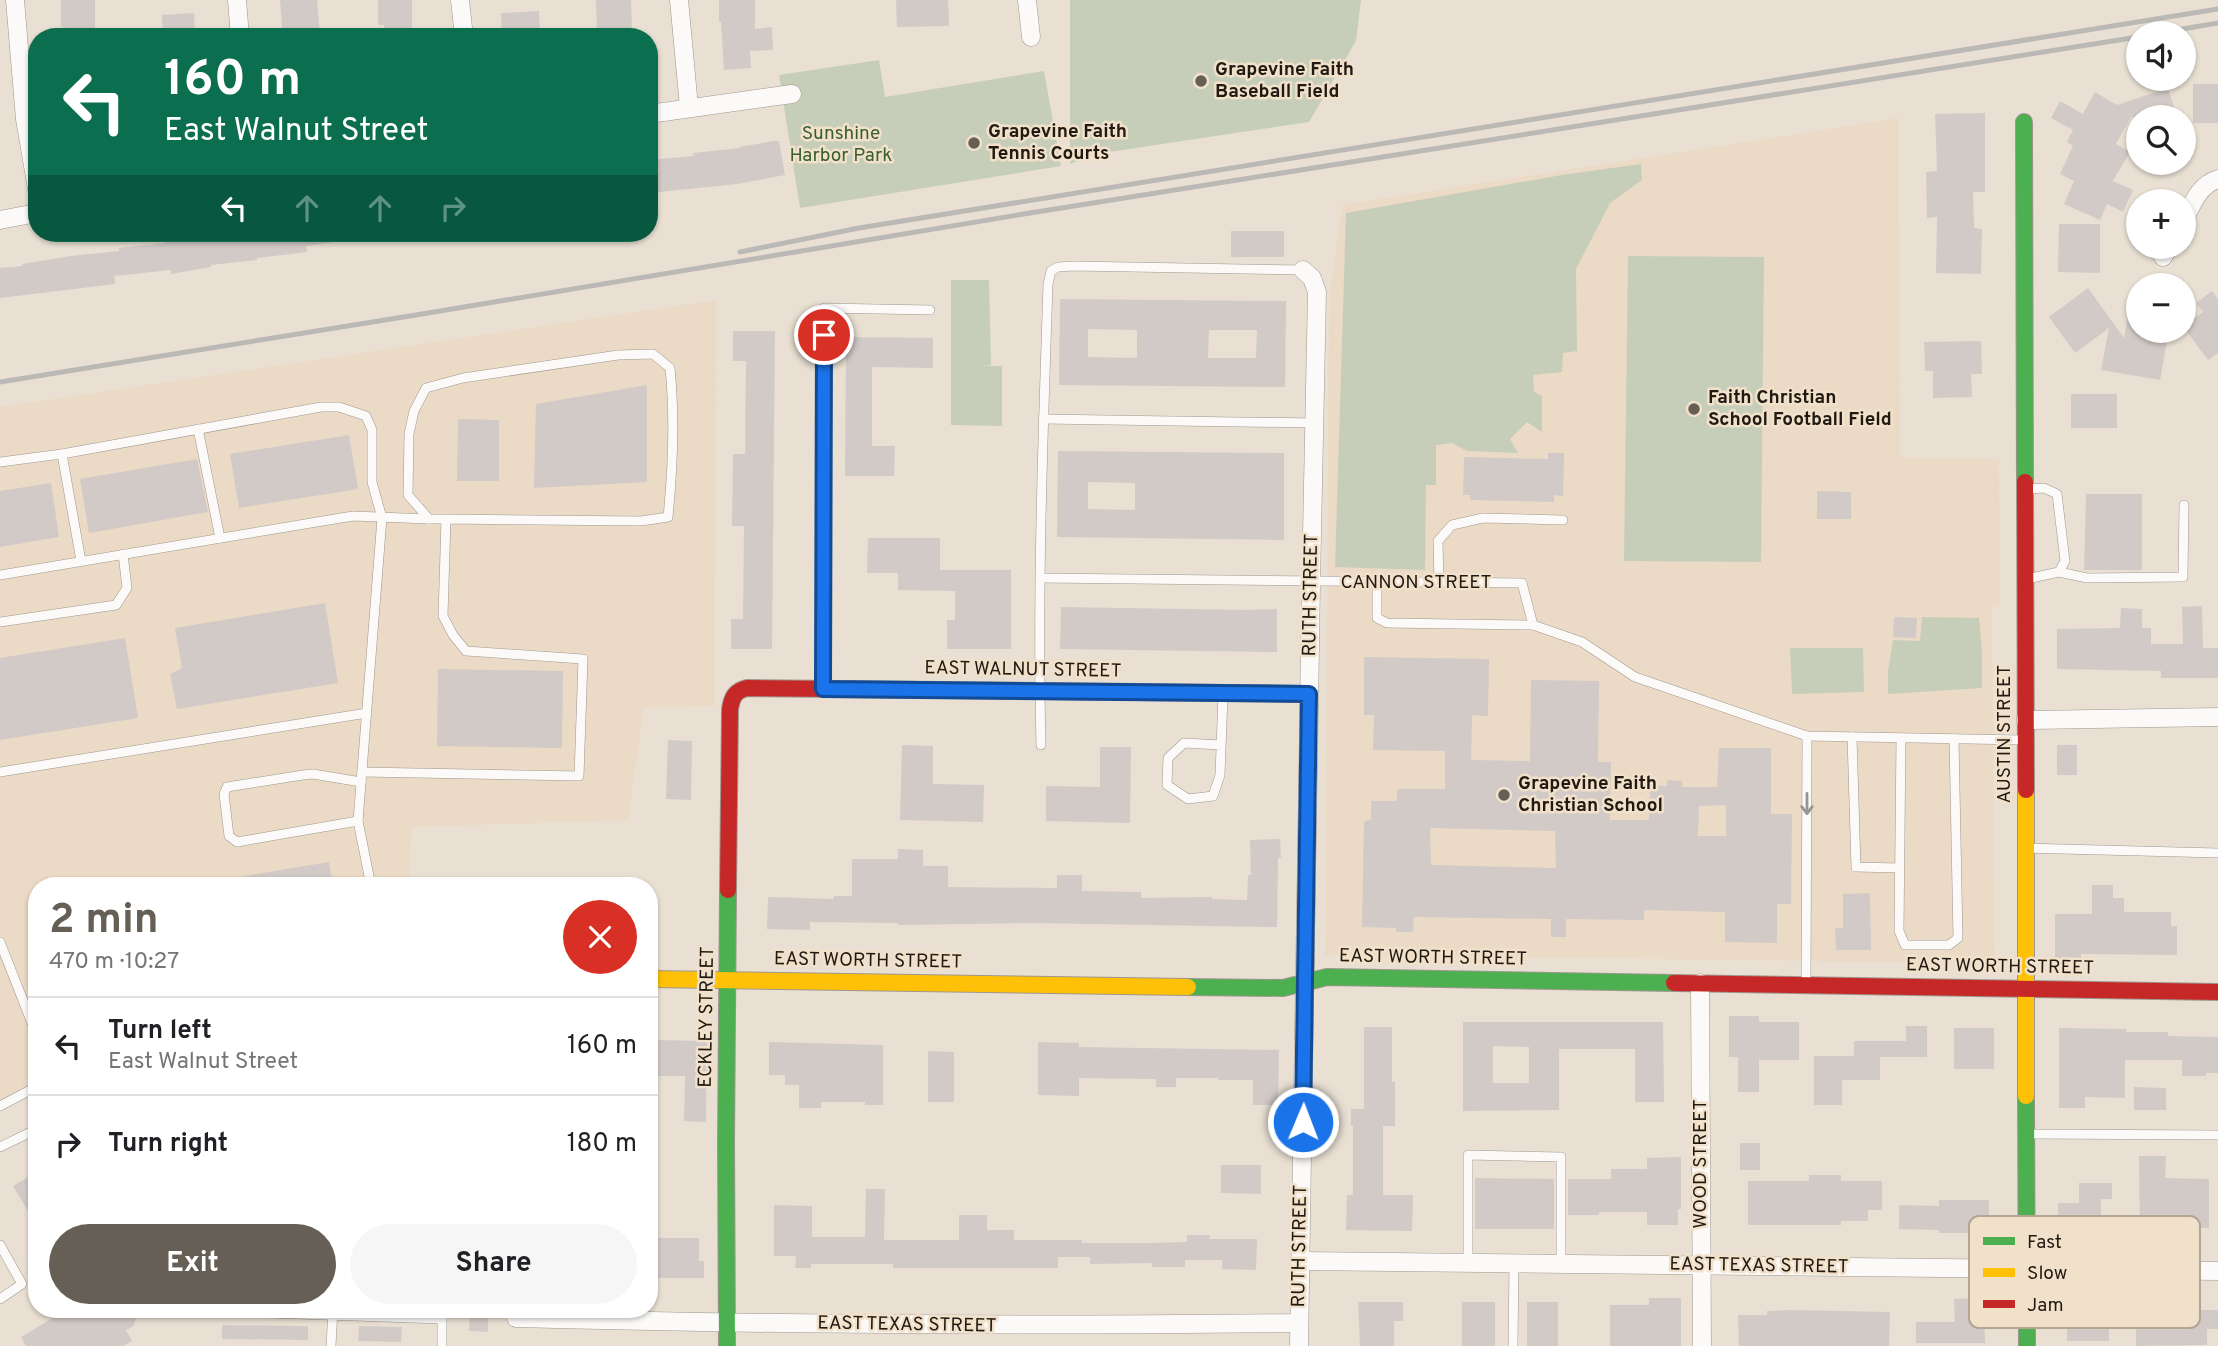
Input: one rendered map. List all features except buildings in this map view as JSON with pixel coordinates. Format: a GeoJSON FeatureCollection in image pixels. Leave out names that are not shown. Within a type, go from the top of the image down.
{"type":"FeatureCollection","features":[{"type":"Feature","properties":{"kind":"street"},"geometry":{"type":"LineString","coordinates":[[15,0],[28,136]]}},
{"type":"Feature","properties":{"kind":"street"},"geometry":{"type":"LineString","coordinates":[[237,0],[239,28]]}},
{"type":"Feature","properties":{"kind":"street"},"geometry":{"type":"LineString","coordinates":[[460,0],[463,28]]}},
{"type":"Feature","properties":{"kind":"street"},"geometry":{"type":"LineString","coordinates":[[679,0],[689,107]]}},
{"type":"Feature","properties":{"kind":"street"},"geometry":{"type":"LineString","coordinates":[[1027,0],[1031,37]]}},
{"type":"Feature","properties":{"kind":"street"},"geometry":{"type":"LineString","coordinates":[[658,112],[792,94]]}},
{"type":"Feature","properties":{"kind":"street","name":"AUSTIN STREET"},"geometry":{"type":"LineString","coordinates":[[2024,122],[2027,1216]]}},
{"type":"Feature","properties":{"kind":"street"},"geometry":{"type":"LineString","coordinates":[[2196,198],[2200,190],[2218,179]]}},
{"type":"Feature","properties":{"kind":"street"},"geometry":{"type":"LineString","coordinates":[[0,219],[28,214]]}},
{"type":"Feature","properties":{"kind":"street","name":"RUTH STREET"},"geometry":{"type":"LineString","coordinates":[[1299,1346],[1318,292],[1312,278],[1303,270]]}},
{"type":"Feature","properties":{"kind":"street","name":"EAST WALNUT STREET"},"geometry":{"type":"LineString","coordinates":[[737,691],[747,688],[1309,694]]}},
{"type":"Feature","properties":{"kind":"street","name":"ECKLEY STREET"},"geometry":{"type":"LineString","coordinates":[[727,1346],[730,709],[732,697],[737,691]]}},
{"type":"Feature","properties":{"kind":"street"},"geometry":{"type":"LineString","coordinates":[[2026,720],[2218,717]]}},
{"type":"Feature","properties":{"kind":"street","name":"EAST WORTH STREET"},"geometry":{"type":"LineString","coordinates":[[658,979],[1283,988],[1327,977],[2218,992]]}},
{"type":"Feature","properties":{"kind":"street","name":"WOOD STREET"},"geometry":{"type":"LineString","coordinates":[[1700,983],[1702,1346]]}},
{"type":"Feature","properties":{"kind":"street","name":"EAST TEXAS STREET"},"geometry":{"type":"LineString","coordinates":[[1300,1261],[1969,1268]]}},
{"type":"Feature","properties":{"kind":"street","name":"EAST TEXAS STREET"},"geometry":{"type":"LineString","coordinates":[[2200,1271],[2218,1271]]}},
{"type":"Feature","properties":{"kind":"street","name":"EAST TEXAS STREET"},"geometry":{"type":"LineString","coordinates":[[516,1318],[727,1324],[1299,1324]]}},
{"type":"Feature","properties":{"kind":"street","name":"AUSTIN STREET"},"geometry":{"type":"LineString","coordinates":[[2027,1328],[2027,1346]]}},
{"type":"Feature","properties":{"kind":"lane"},"geometry":{"type":"LineString","coordinates":[[1041,745],[1043,419],[1048,284],[1051,271],[1058,267],[1073,266],[1303,270]]}},
{"type":"Feature","properties":{"kind":"lane"},"geometry":{"type":"LineString","coordinates":[[823,689],[824,308],[930,310]]}},
{"type":"Feature","properties":{"kind":"lane"},"geometry":{"type":"LineString","coordinates":[[0,575],[353,516],[429,519],[641,522],[667,517],[673,470],[674,408],[670,368],[653,354],[618,355],[464,377],[426,388],[414,411],[409,434],[408,495],[429,519]]}},
{"type":"Feature","properties":{"kind":"lane"},"geometry":{"type":"LineString","coordinates":[[0,462],[62,454],[321,407],[339,407],[366,416],[372,430],[372,482],[382,518],[358,821],[369,877]]}},
{"type":"Feature","properties":{"kind":"lane"},"geometry":{"type":"LineString","coordinates":[[1043,419],[1314,424]]}},
{"type":"Feature","properties":{"kind":"lane"},"geometry":{"type":"LineString","coordinates":[[198,429],[220,538]]}},
{"type":"Feature","properties":{"kind":"lane"},"geometry":{"type":"LineString","coordinates":[[62,454],[80,562]]}},
{"type":"Feature","properties":{"kind":"lane"},"geometry":{"type":"LineString","coordinates":[[2025,489],[2044,488],[2057,494],[2064,561],[2059,572]]}},
{"type":"Feature","properties":{"kind":"lane"},"geometry":{"type":"LineString","coordinates":[[2025,579],[2059,572],[2087,578],[2183,577],[2184,505]]}},
{"type":"Feature","properties":{"kind":"lane"},"geometry":{"type":"LineString","coordinates":[[1439,583],[1438,541],[1451,525],[1483,518],[1563,520]]}},
{"type":"Feature","properties":{"kind":"lane"},"geometry":{"type":"LineString","coordinates":[[358,821],[237,842],[229,836],[223,794],[228,787],[313,774],[362,777],[579,776],[583,659],[467,651],[453,635],[443,616],[446,519]]}},
{"type":"Feature","properties":{"kind":"lane"},"geometry":{"type":"LineString","coordinates":[[0,622],[116,605],[127,588],[124,554]]}},
{"type":"Feature","properties":{"kind":"lane","name":"CANNON STREET"},"geometry":{"type":"LineString","coordinates":[[1041,578],[1522,583],[1533,625]]}},
{"type":"Feature","properties":{"kind":"lane"},"geometry":{"type":"LineString","coordinates":[[1377,582],[1377,618],[1387,623],[1533,625],[1582,642],[1635,677],[1807,736],[2026,740]]}},
{"type":"Feature","properties":{"kind":"lane"},"geometry":{"type":"LineString","coordinates":[[1221,745],[1184,743],[1168,758],[1167,785],[1188,799],[1213,796],[1220,775],[1223,693]]}},
{"type":"Feature","properties":{"kind":"lane"},"geometry":{"type":"LineString","coordinates":[[0,772],[367,713]]}},
{"type":"Feature","properties":{"kind":"lane"},"geometry":{"type":"LineString","coordinates":[[1806,985],[1807,736]]}},
{"type":"Feature","properties":{"kind":"lane"},"geometry":{"type":"LineString","coordinates":[[1852,737],[1856,867],[1899,869]]}},
{"type":"Feature","properties":{"kind":"lane"},"geometry":{"type":"LineString","coordinates":[[1901,738],[1899,932],[1905,945],[1949,945],[1958,938],[1954,739]]}},
{"type":"Feature","properties":{"kind":"lane"},"geometry":{"type":"LineString","coordinates":[[2026,848],[2218,853]]}},
{"type":"Feature","properties":{"kind":"lane"},"geometry":{"type":"LineString","coordinates":[[0,942],[28,1013]]}},
{"type":"Feature","properties":{"kind":"lane"},"geometry":{"type":"LineString","coordinates":[[0,1106],[28,1090]]}},
{"type":"Feature","properties":{"kind":"lane"},"geometry":{"type":"LineString","coordinates":[[0,1147],[28,1133]]}},
{"type":"Feature","properties":{"kind":"lane"},"geometry":{"type":"LineString","coordinates":[[2026,1134],[2218,1136]]}},
{"type":"Feature","properties":{"kind":"lane"},"geometry":{"type":"LineString","coordinates":[[1468,1263],[1468,1154],[1561,1157],[1561,1264]]}},
{"type":"Feature","properties":{"kind":"lane"},"geometry":{"type":"LineString","coordinates":[[0,1245],[22,1284],[0,1299]]}},
{"type":"Feature","properties":{"kind":"lane"},"geometry":{"type":"LineString","coordinates":[[1513,1346],[1514,1263]]}},
{"type":"Feature","properties":{"kind":"lane"},"geometry":{"type":"LineString","coordinates":[[331,1346],[333,1318]]}},
{"type":"Feature","properties":{"kind":"lane"},"geometry":{"type":"LineString","coordinates":[[442,1318],[442,1346]]}},
{"type":"Feature","properties":{"kind":"shaded area"},"geometry":{"type":"Polygon","coordinates":[[[1899,118],[1900,457],[1999,459],[2000,607],[1992,607],[1995,955],[1986,963],[1325,955],[1329,300],[1342,205],[1899,118]]]}},
{"type":"Feature","properties":{"kind":"shaded area"},"geometry":{"type":"Polygon","coordinates":[[[716,300],[715,706],[644,708],[628,820],[412,827],[409,877],[28,877],[28,1094],[0,1104],[0,407],[716,300]]]}},
{"type":"Feature","properties":{"kind":"green space","name":"Grapevine Faith Baseball Field"},"geometry":{"type":"Polygon","coordinates":[[[1070,0],[1361,0],[1356,41],[1309,122],[1096,154],[1070,164],[1070,0]]]}},
{"type":"Feature","properties":{"kind":"green space","name":"Sunshine Harbor Park"},"geometry":{"type":"Polygon","coordinates":[[[879,60],[885,97],[1044,71],[1061,166],[800,208],[779,75],[879,60]]]}},
{"type":"Feature","properties":{"kind":"green space"},"geometry":{"type":"Polygon","coordinates":[[[1641,164],[1642,180],[1610,203],[1576,269],[1577,351],[1563,353],[1562,372],[1533,375],[1534,392],[1542,396],[1542,432],[1527,422],[1510,439],[1518,453],[1467,451],[1452,443],[1436,445],[1436,485],[1426,485],[1425,570],[1335,567],[1346,213],[1641,164]]]}},
{"type":"Feature","properties":{"kind":"green space","name":"Faith Christian School Football Field"},"geometry":{"type":"Polygon","coordinates":[[[1628,256],[1764,257],[1761,562],[1624,561],[1628,256]]]}},
{"type":"Feature","properties":{"kind":"green space"},"geometry":{"type":"Polygon","coordinates":[[[951,280],[989,280],[991,365],[982,366],[1002,366],[1002,426],[951,425],[951,280]]]}},
{"type":"Feature","properties":{"kind":"green space"},"geometry":{"type":"Polygon","coordinates":[[[1922,617],[1979,618],[1982,688],[1888,694],[1888,671],[1893,640],[1920,641],[1922,617]]]}},
{"type":"Feature","properties":{"kind":"green space"},"geometry":{"type":"Polygon","coordinates":[[[1790,648],[1863,648],[1864,692],[1792,694],[1790,648]]]}},
{"type":"Feature","properties":{"kind":"railway"},"geometry":{"type":"LineString","coordinates":[[740,252],[859,228],[2218,9]]}},
{"type":"Feature","properties":{"kind":"railway"},"geometry":{"type":"LineString","coordinates":[[2196,27],[2218,23]]}},
{"type":"Feature","properties":{"kind":"railway"},"geometry":{"type":"LineString","coordinates":[[0,382],[1030,213],[2126,39]]}},
{"type":"Feature","properties":{"kind":"traffic: fast"},"geometry":{"type":"LineString","coordinates":[[2024,122],[2025,482]]}},
{"type":"Feature","properties":{"kind":"traffic: fast"},"geometry":{"type":"LineString","coordinates":[[727,1346],[728,890]]}},
{"type":"Feature","properties":{"kind":"traffic: fast"},"geometry":{"type":"LineString","coordinates":[[1188,987],[1283,988],[1327,977],[1674,983]]}},
{"type":"Feature","properties":{"kind":"traffic: fast"},"geometry":{"type":"LineString","coordinates":[[2026,1096],[2026,1216]]}},
{"type":"Feature","properties":{"kind":"traffic: fast"},"geometry":{"type":"LineString","coordinates":[[2027,1328],[2027,1346]]}},
{"type":"Feature","properties":{"kind":"traffic: slow"},"geometry":{"type":"LineString","coordinates":[[1139,692],[1309,694]]}},
{"type":"Feature","properties":{"kind":"traffic: slow"},"geometry":{"type":"LineString","coordinates":[[2026,790],[2026,1096]]}},
{"type":"Feature","properties":{"kind":"traffic: slow"},"geometry":{"type":"LineString","coordinates":[[658,979],[1188,987]]}},
{"type":"Feature","properties":{"kind":"traffic: jam"},"geometry":{"type":"LineString","coordinates":[[2025,482],[2026,790]]}},
{"type":"Feature","properties":{"kind":"traffic: jam"},"geometry":{"type":"LineString","coordinates":[[728,890],[730,709],[733,698],[740,691],[747,688],[1139,692]]}},
{"type":"Feature","properties":{"kind":"traffic: jam"},"geometry":{"type":"LineString","coordinates":[[1674,983],[2218,992]]}},
{"type":"Feature","properties":{"kind":"place","name":"Grapevine Faith Baseball Field"},"geometry":{"type":"Point","coordinates":[1201,81]}},
{"type":"Feature","properties":{"kind":"place","name":"Grapevine Faith Tennis Courts"},"geometry":{"type":"Point","coordinates":[974,143]}},
{"type":"Feature","properties":{"kind":"place","name":"Faith Christian School Football Field"},"geometry":{"type":"Point","coordinates":[1694,409]}},
{"type":"Feature","properties":{"kind":"place","name":"Grapevine Faith Christian School"},"geometry":{"type":"Point","coordinates":[1504,795]}},
{"type":"Feature","properties":{"kind":"route"},"geometry":{"type":"LineString","coordinates":[[824,335],[823,689],[1309,694],[1303,1122]]}}]}
